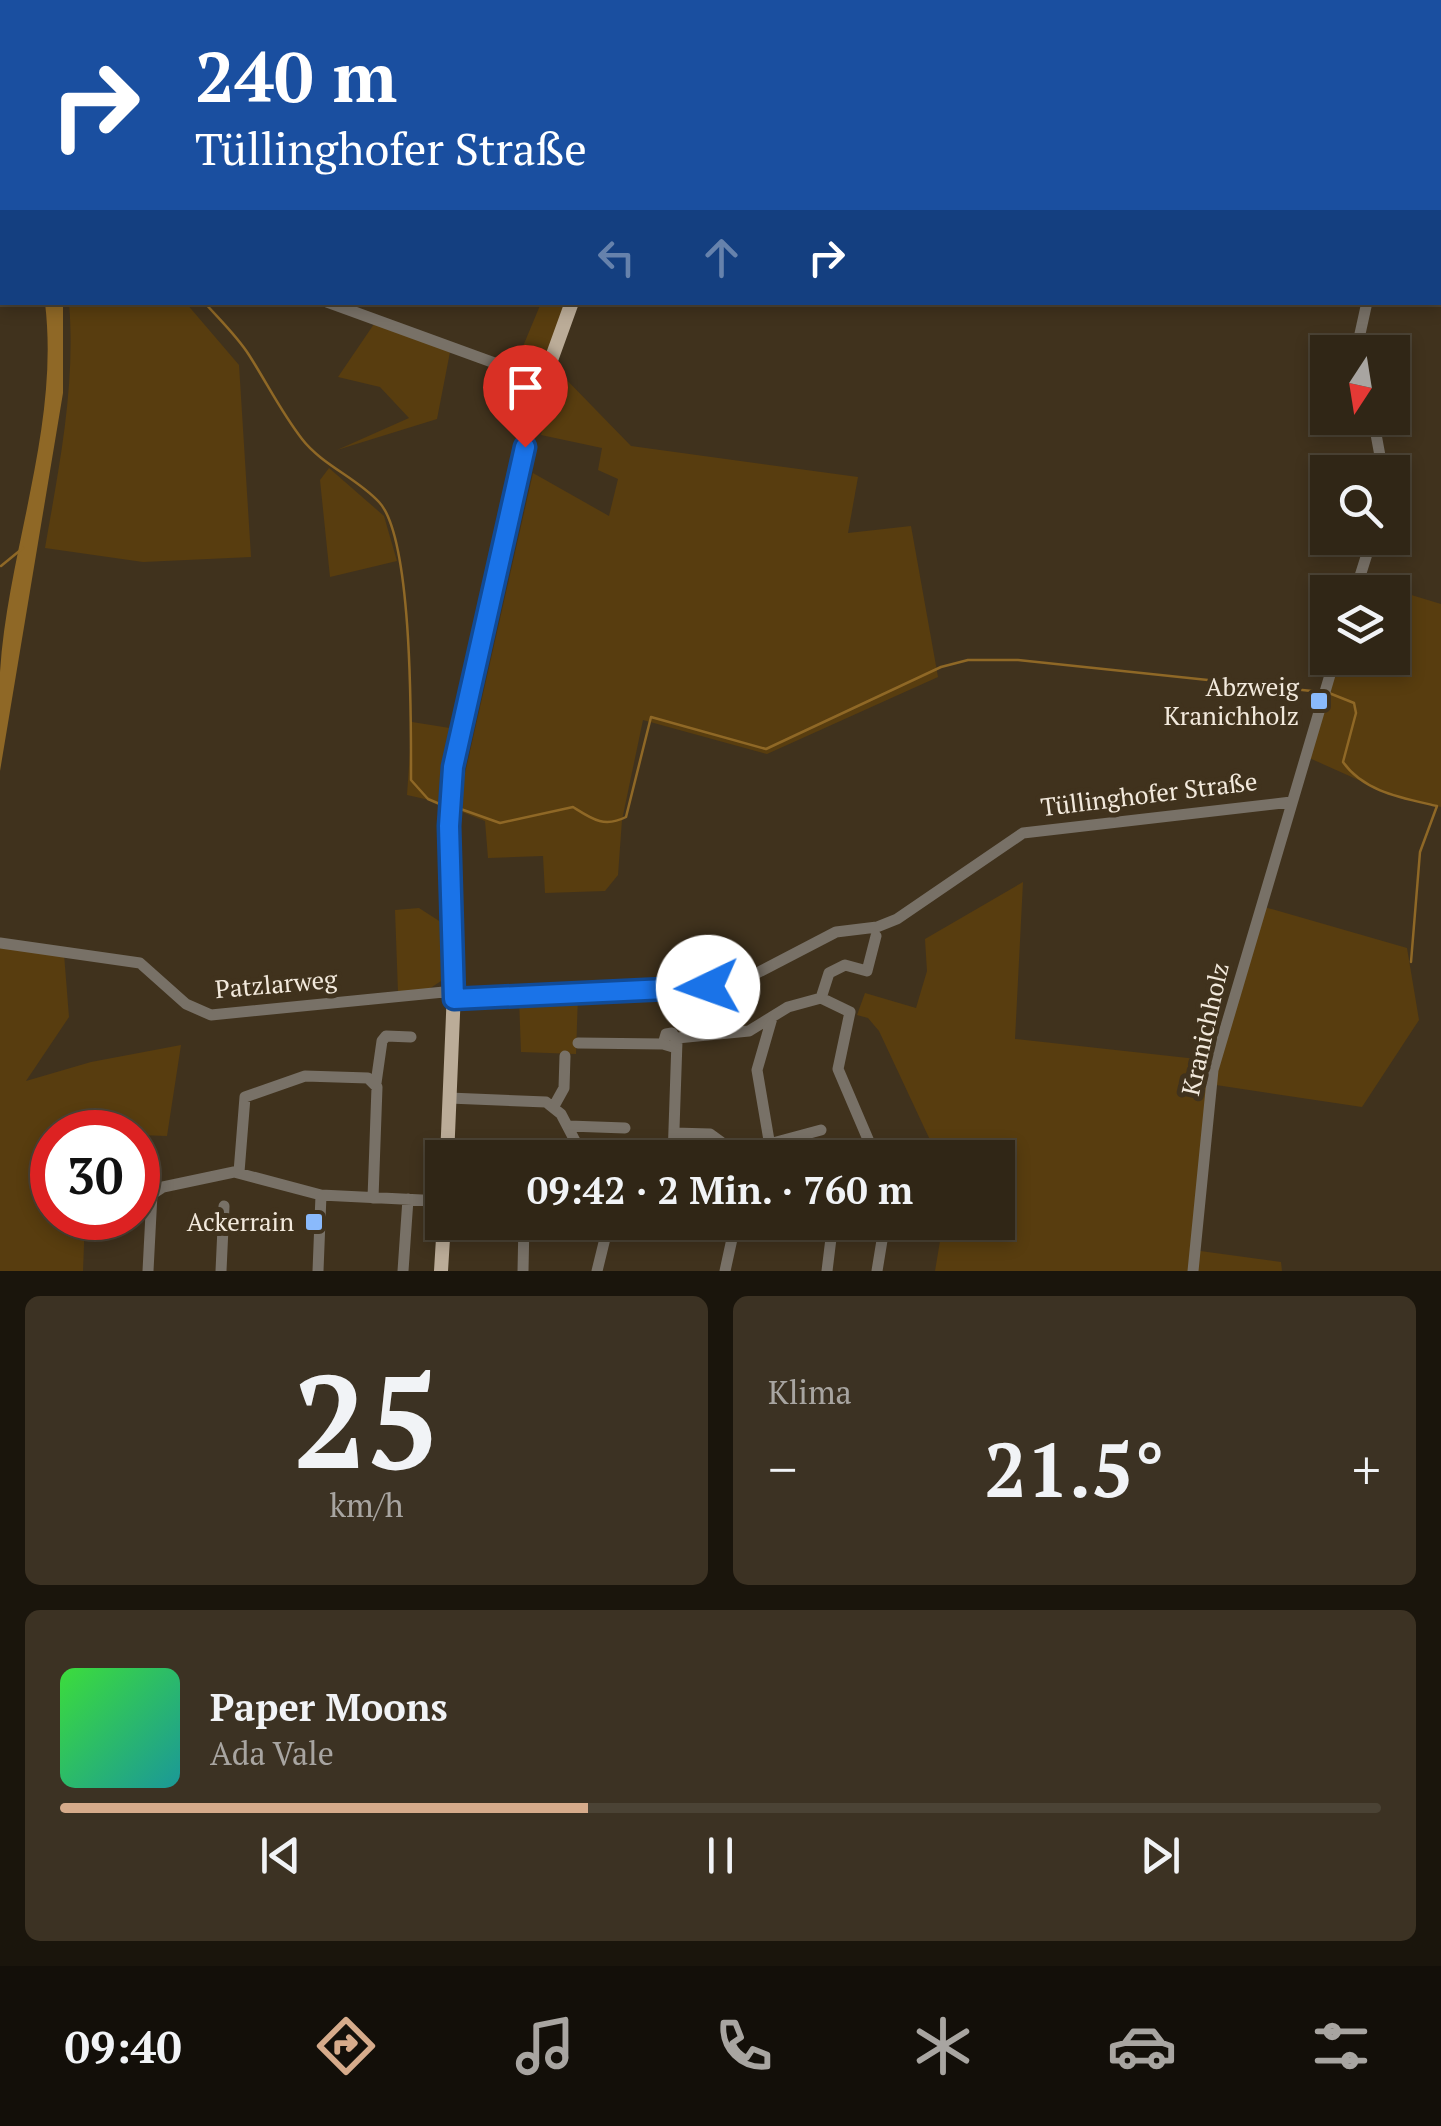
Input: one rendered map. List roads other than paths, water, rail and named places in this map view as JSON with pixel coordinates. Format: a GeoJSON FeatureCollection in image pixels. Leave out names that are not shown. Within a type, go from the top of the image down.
{"type":"FeatureCollection","features":[{"type":"Feature","properties":{"kind":"main road"},"geometry":{"type":"LineString","coordinates":[[448,1140],[454,995],[449,806],[541,380],[571,305]]}},
{"type":"Feature","properties":{"kind":"main road"},"geometry":{"type":"LineString","coordinates":[[442,1271],[443,1240]]}},
{"type":"Feature","properties":{"kind":"street"},"geometry":{"type":"LineString","coordinates":[[335,305],[541,380]]}},
{"type":"Feature","properties":{"kind":"street"},"geometry":{"type":"LineString","coordinates":[[1360,335],[1366,305]]}},
{"type":"Feature","properties":{"kind":"street","name":"Kranichholz"},"geometry":{"type":"LineString","coordinates":[[1193,1271],[1213,1070],[1330,675]]}},
{"type":"Feature","properties":{"kind":"street","name":"Tüllinghofer Straße"},"geometry":{"type":"LineString","coordinates":[[454,995],[734,986],[827,935],[898,919],[1023,833],[1291,802]]}},
{"type":"Feature","properties":{"kind":"street"},"geometry":{"type":"LineString","coordinates":[[821,998],[829,974],[845,965],[867,971],[876,936]]}},
{"type":"Feature","properties":{"kind":"street","name":"Patzlarweg"},"geometry":{"type":"LineString","coordinates":[[0,943],[140,963],[186,1004],[211,1015],[454,995]]}},
{"type":"Feature","properties":{"kind":"street"},"geometry":{"type":"LineString","coordinates":[[578,1043],[671,1043],[749,1031],[788,1006],[821,998],[850,1012],[838,1070],[868,1140]]}},
{"type":"Feature","properties":{"kind":"street"},"geometry":{"type":"LineString","coordinates":[[768,1140],[757,1070],[772,1018]]}},
{"type":"Feature","properties":{"kind":"street"},"geometry":{"type":"LineString","coordinates":[[749,1031],[765,1041]]}},
{"type":"Feature","properties":{"kind":"street"},"geometry":{"type":"LineString","coordinates":[[373,1198],[376,1083],[382,1041],[386,1036],[411,1037]]}},
{"type":"Feature","properties":{"kind":"street"},"geometry":{"type":"LineString","coordinates":[[671,1043],[674,1140]]}},
{"type":"Feature","properties":{"kind":"street"},"geometry":{"type":"LineString","coordinates":[[554,1106],[564,1088],[566,1056]]}},
{"type":"Feature","properties":{"kind":"street"},"geometry":{"type":"LineString","coordinates":[[239,1172],[245,1098],[304,1076],[368,1078],[376,1083]]}},
{"type":"Feature","properties":{"kind":"street"},"geometry":{"type":"LineString","coordinates":[[449,1098],[538,1100],[554,1106],[575,1140]]}},
{"type":"Feature","properties":{"kind":"street"},"geometry":{"type":"LineString","coordinates":[[568,1126],[624,1128]]}},
{"type":"Feature","properties":{"kind":"street"},"geometry":{"type":"LineString","coordinates":[[784,1140],[822,1130]]}},
{"type":"Feature","properties":{"kind":"street"},"geometry":{"type":"LineString","coordinates":[[674,1133],[710,1134],[718,1140]]}},
{"type":"Feature","properties":{"kind":"street"},"geometry":{"type":"LineString","coordinates":[[148,1271],[152,1194],[163,1186],[239,1172],[322,1195],[425,1200]]}},
{"type":"Feature","properties":{"kind":"street"},"geometry":{"type":"LineString","coordinates":[[318,1271],[322,1195]]}},
{"type":"Feature","properties":{"kind":"street"},"geometry":{"type":"LineString","coordinates":[[402,1271],[408,1200]]}},
{"type":"Feature","properties":{"kind":"street"},"geometry":{"type":"LineString","coordinates":[[221,1271],[224,1206]]}},
{"type":"Feature","properties":{"kind":"street"},"geometry":{"type":"LineString","coordinates":[[522,1271],[523,1240]]}},
{"type":"Feature","properties":{"kind":"street"},"geometry":{"type":"LineString","coordinates":[[597,1271],[605,1240]]}},
{"type":"Feature","properties":{"kind":"street"},"geometry":{"type":"LineString","coordinates":[[725,1271],[732,1240]]}},
{"type":"Feature","properties":{"kind":"street"},"geometry":{"type":"LineString","coordinates":[[827,1271],[831,1240]]}},
{"type":"Feature","properties":{"kind":"street"},"geometry":{"type":"LineString","coordinates":[[878,1271],[882,1240]]}},
{"type":"Feature","properties":{"kind":"waterway"},"geometry":{"type":"LineString","coordinates":[[207,305],[244,348],[302,439],[370,493],[390,522],[408,634],[411,780],[428,799],[442,805]]}},
{"type":"Feature","properties":{"kind":"waterway"},"geometry":{"type":"LineString","coordinates":[[1,566],[23,548]]}},
{"type":"Feature","properties":{"kind":"waterway"},"geometry":{"type":"LineString","coordinates":[[455,807],[500,823],[573,807],[598,821],[618,820],[626,817],[651,717],[766,749],[941,667],[968,660],[1018,660],[1321,692]]}},
{"type":"Feature","properties":{"kind":"waterway"},"geometry":{"type":"LineString","coordinates":[[1329,693],[1354,703],[1356,713],[1343,762],[1352,772],[1385,792],[1437,806],[1420,852],[1411,962]]}},
{"type":"Feature","properties":{"kind":"place","name":"Abzweig Kranichholz"},"geometry":{"type":"Point","coordinates":[1319,701]}},
{"type":"Feature","properties":{"kind":"place","name":"Ackerrain"},"geometry":{"type":"Point","coordinates":[314,1222]}}]}
